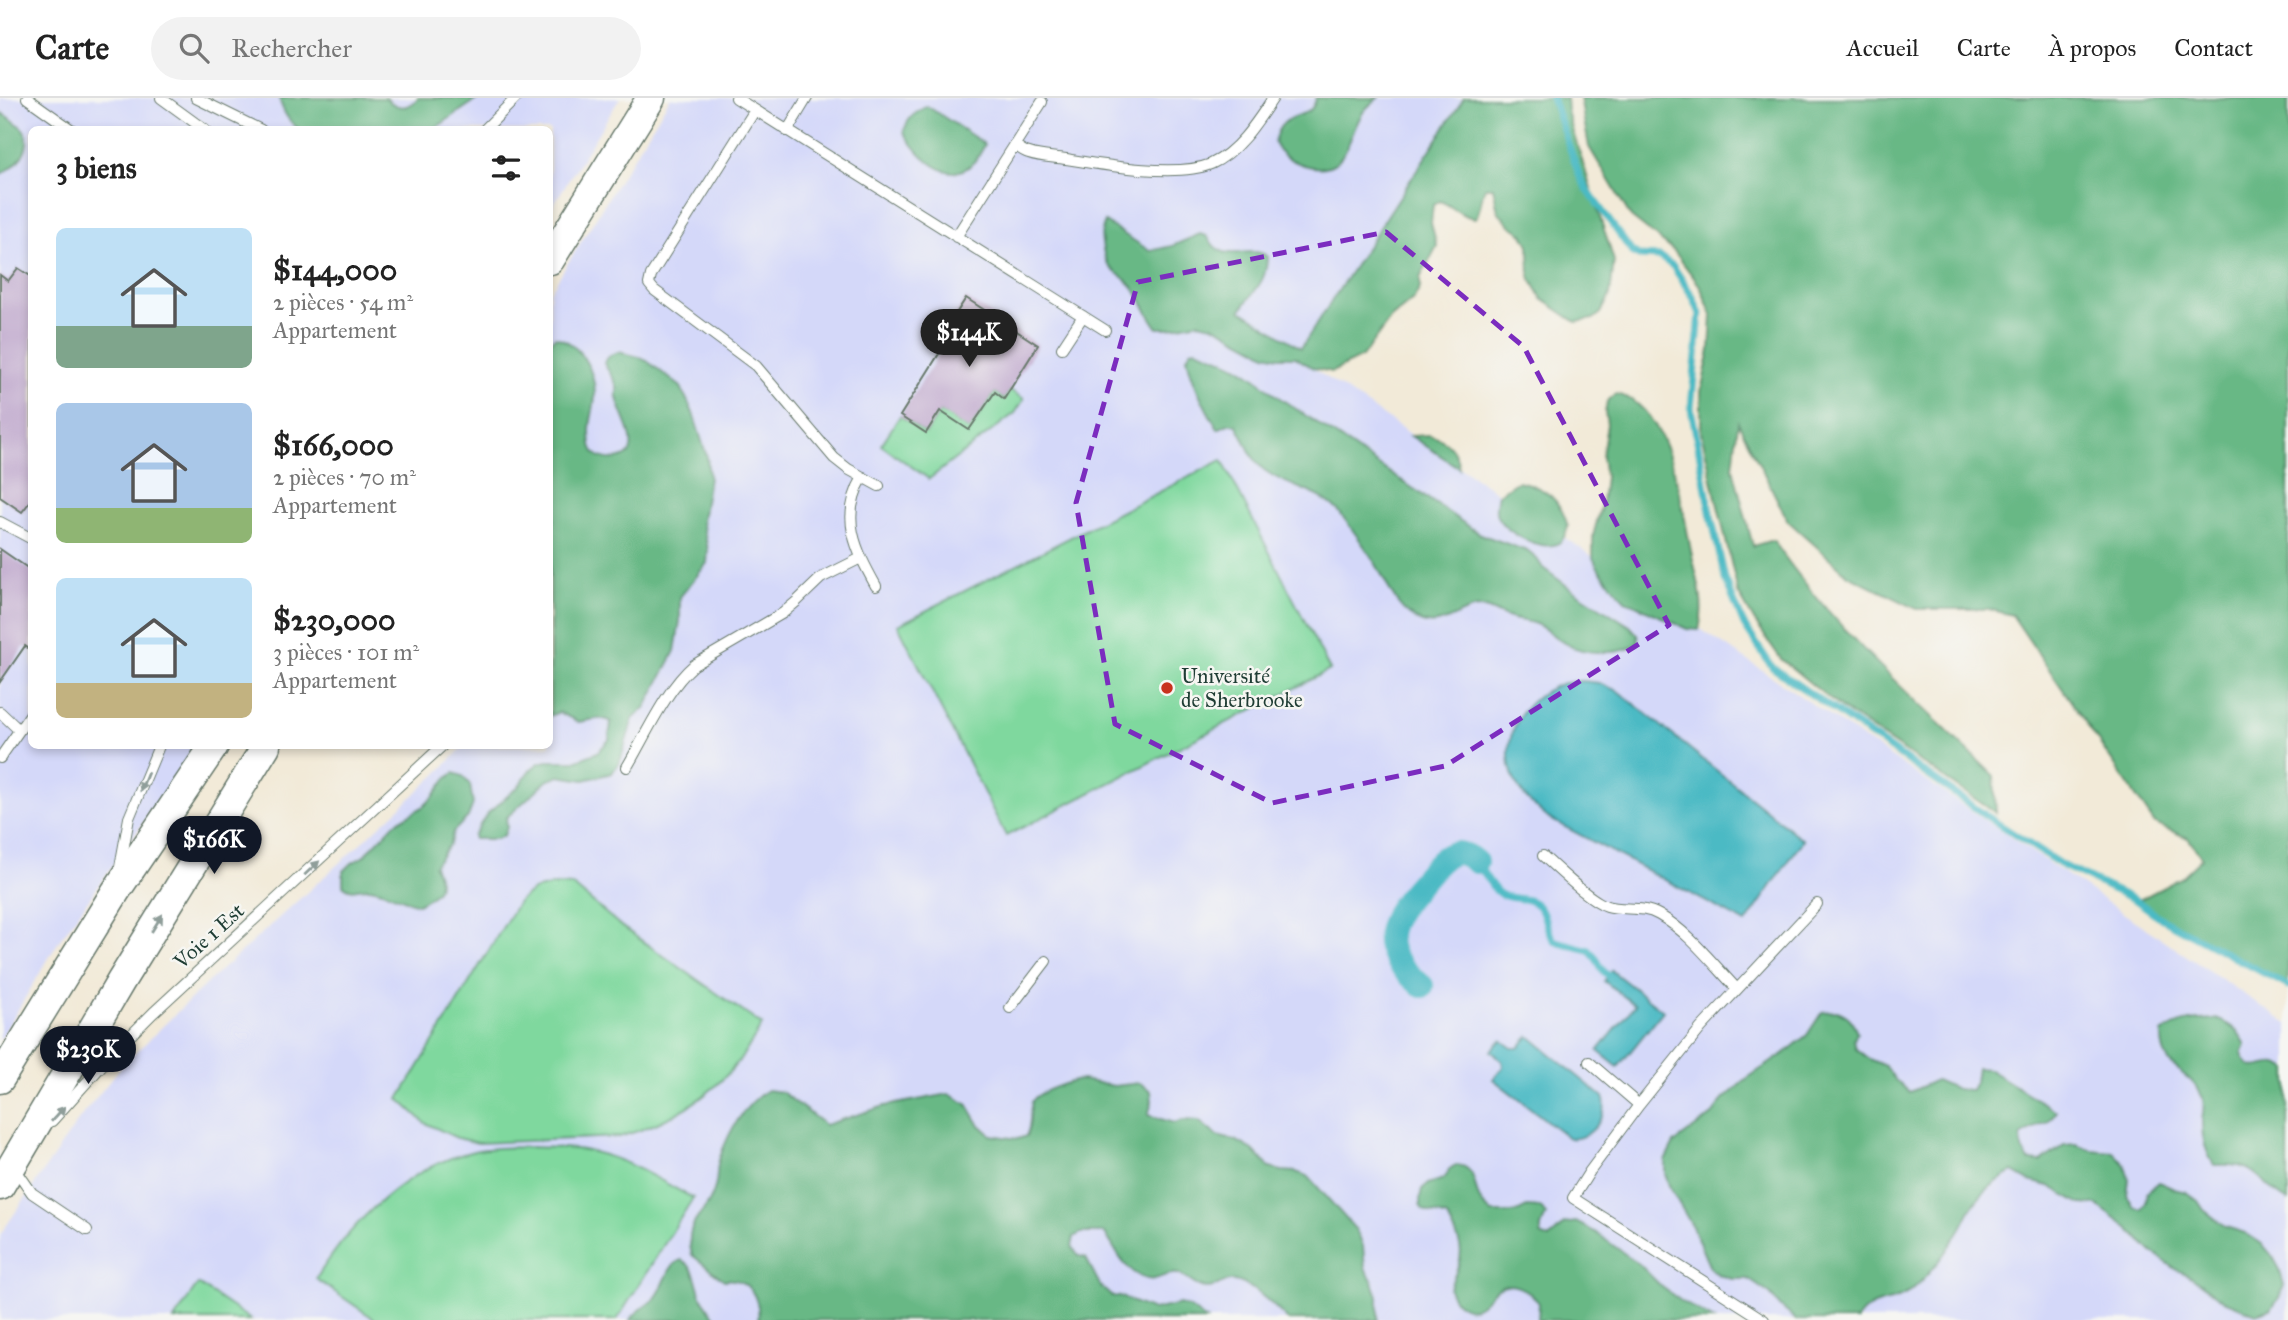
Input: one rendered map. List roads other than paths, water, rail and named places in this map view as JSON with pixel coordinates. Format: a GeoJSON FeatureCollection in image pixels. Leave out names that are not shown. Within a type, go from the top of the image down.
{"type":"FeatureCollection","features":[{"type":"Feature","properties":{"kind":"main road"},"geometry":{"type":"LineString","coordinates":[[553,255],[651,98]]}},
{"type":"Feature","properties":{"kind":"main road"},"geometry":{"type":"LineString","coordinates":[[0,1079],[116,891],[212,749]]}},
{"type":"Feature","properties":{"kind":"main road"},"geometry":{"type":"LineString","coordinates":[[4,1169],[264,749]]}},
{"type":"Feature","properties":{"kind":"lane"},"geometry":{"type":"LineString","coordinates":[[27,98],[66,126]]}},
{"type":"Feature","properties":{"kind":"lane"},"geometry":{"type":"LineString","coordinates":[[161,98],[200,126]]}},
{"type":"Feature","properties":{"kind":"lane"},"geometry":{"type":"LineString","coordinates":[[196,98],[253,126]]}},
{"type":"Feature","properties":{"kind":"lane"},"geometry":{"type":"LineString","coordinates":[[488,126],[516,98]]}},
{"type":"Feature","properties":{"kind":"lane"},"geometry":{"type":"LineString","coordinates":[[736,98],[1105,330]]}},
{"type":"Feature","properties":{"kind":"lane"},"geometry":{"type":"LineString","coordinates":[[787,131],[807,98]]}},
{"type":"Feature","properties":{"kind":"lane"},"geometry":{"type":"LineString","coordinates":[[1015,145],[1026,153],[1096,164],[1181,170],[1198,167],[1210,164],[1237,145],[1270,99]]}},
{"type":"Feature","properties":{"kind":"lane"},"geometry":{"type":"LineString","coordinates":[[956,237],[1042,102]]}},
{"type":"Feature","properties":{"kind":"lane"},"geometry":{"type":"LineString","coordinates":[[755,110],[651,275],[649,284],[755,366],[834,458],[879,486]]}},
{"type":"Feature","properties":{"kind":"lane"},"geometry":{"type":"LineString","coordinates":[[1062,348],[1083,316]]}},
{"type":"Feature","properties":{"kind":"lane"},"geometry":{"type":"LineString","coordinates":[[863,477],[855,492],[852,525],[855,546],[876,586]]}},
{"type":"Feature","properties":{"kind":"lane"},"geometry":{"type":"LineString","coordinates":[[0,522],[28,537]]}},
{"type":"Feature","properties":{"kind":"lane"},"geometry":{"type":"LineString","coordinates":[[627,767],[685,672],[783,613],[821,578],[861,558]]}},
{"type":"Feature","properties":{"kind":"lane"},"geometry":{"type":"LineString","coordinates":[[0,712],[19,730]]}},
{"type":"Feature","properties":{"kind":"lane"},"geometry":{"type":"LineString","coordinates":[[0,758],[28,718]]}},
{"type":"Feature","properties":{"kind":"lane"},"geometry":{"type":"LineString","coordinates":[[116,891],[129,818],[158,749]]}},
{"type":"Feature","properties":{"kind":"lane","name":"Voie 1 Est"},"geometry":{"type":"LineString","coordinates":[[4,1169],[153,1013],[439,749]]}},
{"type":"Feature","properties":{"kind":"lane"},"geometry":{"type":"LineString","coordinates":[[1543,856],[1600,903],[1613,907],[1639,908],[1662,916],[1737,989]]}},
{"type":"Feature","properties":{"kind":"lane"},"geometry":{"type":"LineString","coordinates":[[1764,1320],[1573,1198],[1590,1171],[1684,1048],[1817,904]]}},
{"type":"Feature","properties":{"kind":"lane"},"geometry":{"type":"LineString","coordinates":[[1010,1008],[1046,961]]}},
{"type":"Feature","properties":{"kind":"lane"},"geometry":{"type":"LineString","coordinates":[[1589,1062],[1639,1105]]}},
{"type":"Feature","properties":{"kind":"lane"},"geometry":{"type":"LineString","coordinates":[[4,1169],[32,1194],[87,1230]]}},
{"type":"Feature","properties":{"kind":"water"},"geometry":{"type":"Polygon","coordinates":[[[1563,683],[1599,683],[1618,691],[1803,840],[1746,923],[1548,818],[1521,792],[1510,766],[1509,751],[1516,723],[1534,700],[1547,691],[1563,683]]]}},
{"type":"Feature","properties":{"kind":"water"},"geometry":{"type":"Polygon","coordinates":[[[1612,971],[1663,1011],[1618,1067],[1598,1051],[1635,1005],[1604,981],[1612,971]]]}},
{"type":"Feature","properties":{"kind":"water"},"geometry":{"type":"Polygon","coordinates":[[[1529,1036],[1603,1097],[1604,1112],[1590,1132],[1569,1138],[1493,1079],[1503,1067],[1502,1060],[1491,1051],[1501,1040],[1512,1048],[1519,1048],[1529,1036]]]}},
{"type":"Feature","properties":{"kind":"waterway"},"geometry":{"type":"LineString","coordinates":[[1552,98],[1580,177],[1588,191],[1632,252],[1639,256],[1660,257],[1673,266],[1693,297],[1700,314],[1691,408],[1710,511],[1725,579],[1744,625],[1772,667],[2063,866],[2137,901],[2162,919],[2288,986]]}},
{"type":"Feature","properties":{"kind":"waterway"},"geometry":{"type":"LineString","coordinates":[[1422,986],[1396,960],[1390,948],[1391,924],[1407,898],[1442,859],[1458,853],[1476,862]]}},
{"type":"Feature","properties":{"kind":"waterway"},"geometry":{"type":"LineString","coordinates":[[1476,862],[1496,891],[1534,903],[1541,910],[1549,933],[1555,941],[1589,950],[1604,972],[1616,982]]}},
{"type":"Feature","properties":{"kind":"place","name":"Université de Sherbrooke"},"geometry":{"type":"Point","coordinates":[1167,688]}}]}
